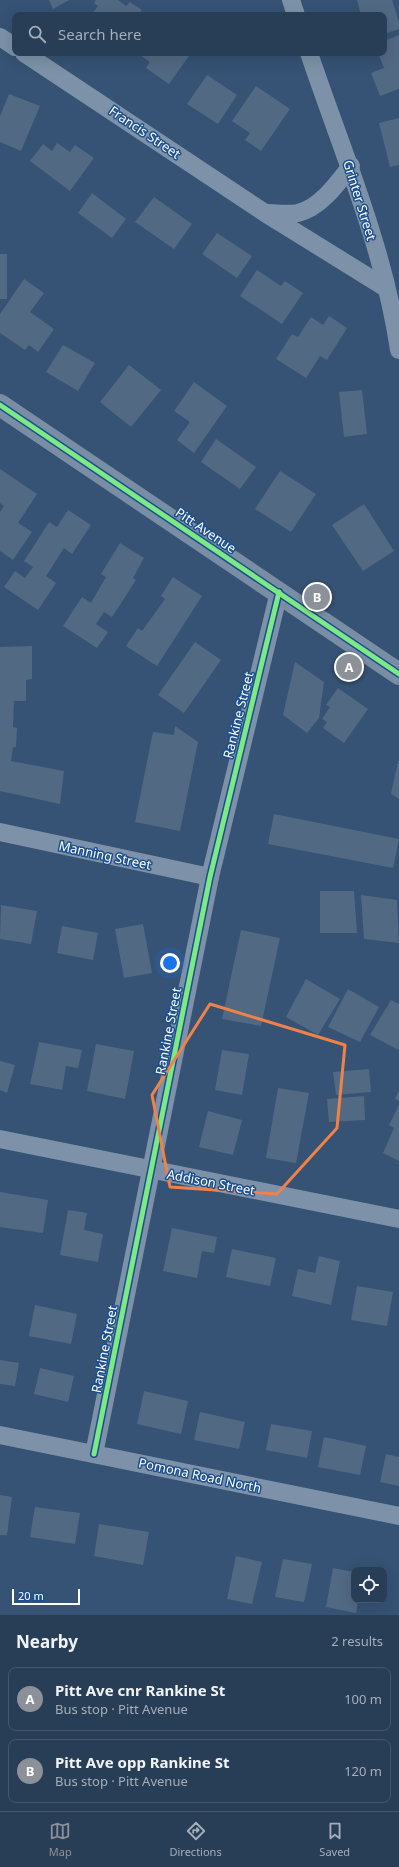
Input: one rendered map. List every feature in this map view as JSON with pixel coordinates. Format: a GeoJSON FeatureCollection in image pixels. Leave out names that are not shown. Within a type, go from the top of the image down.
{"type":"FeatureCollection","features":[{"type":"Feature","properties":{"kind":"street"},"geometry":{"type":"LineString","coordinates":[[291,0],[295,12]]}},
{"type":"Feature","properties":{"kind":"street"},"geometry":{"type":"LineString","coordinates":[[0,38],[12,45]]}},
{"type":"Feature","properties":{"kind":"street","name":"Francis Street"},"geometry":{"type":"LineString","coordinates":[[29,56],[265,212],[386,288]]}},
{"type":"Feature","properties":{"kind":"street","name":"Grinter Street"},"geometry":{"type":"LineString","coordinates":[[310,56],[351,166],[386,288],[395,324],[399,350]]}},
{"type":"Feature","properties":{"kind":"street"},"geometry":{"type":"LineString","coordinates":[[265,212],[298,213],[319,203],[351,166]]}},
{"type":"Feature","properties":{"kind":"street","name":"Pitt Avenue"},"geometry":{"type":"LineString","coordinates":[[0,405],[399,674]]}},
{"type":"Feature","properties":{"kind":"street","name":"Rankine Street"},"geometry":{"type":"LineString","coordinates":[[94,1454],[210,877],[279,592]]}},
{"type":"Feature","properties":{"kind":"street","name":"Manning Street"},"geometry":{"type":"LineString","coordinates":[[0,832],[210,877]]}},
{"type":"Feature","properties":{"kind":"street","name":"Addison Street"},"geometry":{"type":"LineString","coordinates":[[0,1138],[151,1170],[399,1219]]}},
{"type":"Feature","properties":{"kind":"street","name":"Pomona Road North"},"geometry":{"type":"LineString","coordinates":[[0,1435],[399,1516]]}},
{"type":"Feature","properties":{"kind":"highlighted area"},"geometry":{"type":"Polygon","coordinates":[[[210,1004],[345,1045],[337,1128],[277,1194],[170,1187],[152,1095],[210,1004]]]}},
{"type":"Feature","properties":{"kind":"building"},"geometry":{"type":"Polygon","coordinates":[[[49,0],[69,0],[53,9],[49,0]]]}},
{"type":"Feature","properties":{"kind":"building"},"geometry":{"type":"Polygon","coordinates":[[[96,0],[118,0],[126,6],[130,2],[142,10],[140,12],[93,12],[98,6],[94,3],[96,0]]]}},
{"type":"Feature","properties":{"kind":"building"},"geometry":{"type":"Polygon","coordinates":[[[357,0],[392,0],[399,22],[399,29],[387,33],[387,12],[360,12],[357,0]]]}},
{"type":"Feature","properties":{"kind":"building"},"geometry":{"type":"Polygon","coordinates":[[[399,35],[399,89],[380,96],[371,73],[384,68],[379,56],[387,56],[387,40],[399,35]]]}},
{"type":"Feature","properties":{"kind":"building"},"geometry":{"type":"Polygon","coordinates":[[[141,56],[189,56],[169,84],[146,68],[150,62],[141,56]]]}},
{"type":"Feature","properties":{"kind":"building"},"geometry":{"type":"Polygon","coordinates":[[[207,75],[237,95],[218,124],[187,104],[207,75]]]}},
{"type":"Feature","properties":{"kind":"building"},"geometry":{"type":"Polygon","coordinates":[[[256,86],[290,109],[261,151],[245,140],[250,133],[232,121],[256,86]]]}},
{"type":"Feature","properties":{"kind":"building"},"geometry":{"type":"Polygon","coordinates":[[[9,94],[40,106],[21,151],[0,142],[0,116],[9,94]]]}},
{"type":"Feature","properties":{"kind":"building"},"geometry":{"type":"Polygon","coordinates":[[[399,118],[399,165],[390,167],[379,123],[399,118]]]}},
{"type":"Feature","properties":{"kind":"building"},"geometry":{"type":"Polygon","coordinates":[[[57,143],[70,152],[75,145],[94,158],[70,191],[30,161],[43,144],[52,151],[57,143]]]}},
{"type":"Feature","properties":{"kind":"building"},"geometry":{"type":"Polygon","coordinates":[[[92,193],[126,219],[112,238],[78,213],[92,193]]]}},
{"type":"Feature","properties":{"kind":"building"},"geometry":{"type":"Polygon","coordinates":[[[154,197],[192,224],[174,249],[135,222],[154,197]]]}},
{"type":"Feature","properties":{"kind":"building"},"geometry":{"type":"Polygon","coordinates":[[[217,233],[252,256],[237,278],[202,254],[217,233]]]}},
{"type":"Feature","properties":{"kind":"building"},"geometry":{"type":"Polygon","coordinates":[[[0,254],[7,254],[7,299],[0,299],[0,254]]]}},
{"type":"Feature","properties":{"kind":"building"},"geometry":{"type":"Polygon","coordinates":[[[257,270],[281,286],[285,281],[303,293],[282,324],[240,296],[257,270]]]}},
{"type":"Feature","properties":{"kind":"building"},"geometry":{"type":"Polygon","coordinates":[[[24,279],[44,293],[30,312],[54,329],[38,352],[29,345],[25,350],[0,333],[0,314],[24,279]]]}},
{"type":"Feature","properties":{"kind":"building"},"geometry":{"type":"Polygon","coordinates":[[[329,316],[347,328],[327,360],[320,356],[306,378],[276,359],[292,334],[298,337],[311,317],[323,325],[329,316]]]}},
{"type":"Feature","properties":{"kind":"building"},"geometry":{"type":"Polygon","coordinates":[[[63,345],[95,363],[78,391],[46,372],[63,345]]]}},
{"type":"Feature","properties":{"kind":"building"},"geometry":{"type":"Polygon","coordinates":[[[129,365],[161,390],[131,427],[100,402],[129,365]]]}},
{"type":"Feature","properties":{"kind":"building"},"geometry":{"type":"Polygon","coordinates":[[[194,382],[227,406],[194,453],[177,440],[190,422],[174,411],[194,382]]]}},
{"type":"Feature","properties":{"kind":"building"},"geometry":{"type":"Polygon","coordinates":[[[362,390],[367,434],[344,437],[339,392],[362,390]]]}},
{"type":"Feature","properties":{"kind":"building"},"geometry":{"type":"Polygon","coordinates":[[[216,439],[256,467],[240,489],[201,462],[216,439]]]}},
{"type":"Feature","properties":{"kind":"building"},"geometry":{"type":"Polygon","coordinates":[[[0,469],[37,494],[18,523],[32,532],[13,560],[0,551],[0,512],[4,506],[0,503],[0,469]]]}},
{"type":"Feature","properties":{"kind":"building"},"geometry":{"type":"Polygon","coordinates":[[[280,471],[316,494],[291,532],[255,509],[280,471]]]}},
{"type":"Feature","properties":{"kind":"building"},"geometry":{"type":"Polygon","coordinates":[[[364,504],[394,551],[363,571],[332,525],[364,504]]]}},
{"type":"Feature","properties":{"kind":"building"},"geometry":{"type":"Polygon","coordinates":[[[68,510],[91,525],[72,554],[64,548],[46,576],[56,583],[38,610],[4,587],[15,571],[25,578],[33,567],[24,561],[49,522],[57,527],[68,510]]]}},
{"type":"Feature","properties":{"kind":"building"},"geometry":{"type":"Polygon","coordinates":[[[120,543],[144,558],[133,578],[136,580],[112,617],[104,612],[96,624],[108,632],[97,648],[63,626],[82,597],[91,603],[106,577],[101,574],[120,543]]]}},
{"type":"Feature","properties":{"kind":"building"},"geometry":{"type":"Polygon","coordinates":[[[173,577],[202,596],[157,666],[126,646],[138,628],[142,631],[165,599],[161,596],[173,577]]]}},
{"type":"Feature","properties":{"kind":"building"},"geometry":{"type":"Polygon","coordinates":[[[195,642],[221,660],[184,713],[158,695],[195,642]]]}},
{"type":"Feature","properties":{"kind":"building"},"geometry":{"type":"Polygon","coordinates":[[[32,646],[32,679],[26,680],[26,701],[14,701],[13,727],[17,728],[16,747],[13,747],[11,761],[64,771],[60,804],[0,791],[0,647],[32,646]]]}},
{"type":"Feature","properties":{"kind":"building"},"geometry":{"type":"Polygon","coordinates":[[[295,662],[324,682],[319,718],[307,733],[283,715],[295,662]]]}},
{"type":"Feature","properties":{"kind":"building"},"geometry":{"type":"Polygon","coordinates":[[[338,688],[368,709],[344,743],[323,728],[327,722],[322,719],[330,707],[326,705],[338,688]]]}},
{"type":"Feature","properties":{"kind":"building"},"geometry":{"type":"Polygon","coordinates":[[[175,726],[198,742],[180,831],[135,822],[153,732],[174,735],[175,726]]]}},
{"type":"Feature","properties":{"kind":"building"},"geometry":{"type":"Polygon","coordinates":[[[399,761],[399,799],[391,794],[399,761]]]}},
{"type":"Feature","properties":{"kind":"building"},"geometry":{"type":"Polygon","coordinates":[[[274,814],[399,839],[393,868],[268,844],[274,814]]]}},
{"type":"Feature","properties":{"kind":"building"},"geometry":{"type":"Polygon","coordinates":[[[320,891],[354,891],[357,933],[320,933],[320,891]]]}},
{"type":"Feature","properties":{"kind":"building"},"geometry":{"type":"Polygon","coordinates":[[[361,895],[397,900],[399,943],[364,939],[361,895]]]}},
{"type":"Feature","properties":{"kind":"building"},"geometry":{"type":"Polygon","coordinates":[[[1,905],[37,911],[31,944],[0,939],[1,905]]]}},
{"type":"Feature","properties":{"kind":"building"},"geometry":{"type":"Polygon","coordinates":[[[143,924],[152,973],[124,978],[115,929],[143,924]]]}},
{"type":"Feature","properties":{"kind":"building"},"geometry":{"type":"Polygon","coordinates":[[[62,926],[98,933],[93,960],[57,953],[62,926]]]}},
{"type":"Feature","properties":{"kind":"building"},"geometry":{"type":"Polygon","coordinates":[[[241,930],[280,938],[261,1026],[222,1019],[241,930]]]}},
{"type":"Feature","properties":{"kind":"building"},"geometry":{"type":"Polygon","coordinates":[[[306,979],[340,999],[318,1035],[286,1017],[306,979]]]}},
{"type":"Feature","properties":{"kind":"building"},"geometry":{"type":"Polygon","coordinates":[[[348,989],[379,1007],[360,1042],[328,1027],[348,989]]]}},
{"type":"Feature","properties":{"kind":"building"},"geometry":{"type":"Polygon","coordinates":[[[391,1000],[399,1004],[399,1050],[370,1035],[391,1000]]]}},
{"type":"Feature","properties":{"kind":"building"},"geometry":{"type":"Polygon","coordinates":[[[39,1042],[82,1050],[78,1068],[66,1066],[62,1090],[30,1084],[39,1042]]]}},
{"type":"Feature","properties":{"kind":"building"},"geometry":{"type":"Polygon","coordinates":[[[96,1044],[134,1051],[125,1099],[87,1091],[96,1044]]]}},
{"type":"Feature","properties":{"kind":"building"},"geometry":{"type":"Polygon","coordinates":[[[222,1050],[249,1054],[242,1095],[215,1090],[222,1050]]]}},
{"type":"Feature","properties":{"kind":"building"},"geometry":{"type":"Polygon","coordinates":[[[0,1061],[15,1065],[7,1093],[0,1090],[0,1061]]]}},
{"type":"Feature","properties":{"kind":"building"},"geometry":{"type":"Polygon","coordinates":[[[369,1069],[371,1092],[336,1095],[333,1072],[369,1069]]]}},
{"type":"Feature","properties":{"kind":"building"},"geometry":{"type":"Polygon","coordinates":[[[278,1088],[309,1093],[296,1163],[266,1158],[278,1088]]]}},
{"type":"Feature","properties":{"kind":"building"},"geometry":{"type":"Polygon","coordinates":[[[399,1090],[399,1101],[395,1099],[399,1090]]]}},
{"type":"Feature","properties":{"kind":"building"},"geometry":{"type":"Polygon","coordinates":[[[364,1096],[365,1120],[329,1122],[327,1099],[364,1096]]]}},
{"type":"Feature","properties":{"kind":"building"},"geometry":{"type":"Polygon","coordinates":[[[399,1105],[399,1161],[383,1153],[394,1128],[389,1125],[399,1105]]]}},
{"type":"Feature","properties":{"kind":"building"},"geometry":{"type":"Polygon","coordinates":[[[208,1111],[242,1120],[233,1155],[199,1147],[208,1111]]]}},
{"type":"Feature","properties":{"kind":"building"},"geometry":{"type":"Polygon","coordinates":[[[0,1192],[48,1200],[43,1233],[0,1227],[0,1192]]]}},
{"type":"Feature","properties":{"kind":"building"},"geometry":{"type":"Polygon","coordinates":[[[68,1210],[87,1213],[84,1230],[103,1234],[98,1262],[60,1255],[68,1210]]]}},
{"type":"Feature","properties":{"kind":"building"},"geometry":{"type":"Polygon","coordinates":[[[172,1228],[217,1237],[214,1253],[202,1251],[197,1278],[163,1271],[172,1228]]]}},
{"type":"Feature","properties":{"kind":"building"},"geometry":{"type":"Polygon","coordinates":[[[232,1249],[276,1258],[270,1286],[226,1277],[232,1249]]]}},
{"type":"Feature","properties":{"kind":"building"},"geometry":{"type":"Polygon","coordinates":[[[319,1256],[340,1261],[331,1305],[292,1296],[298,1269],[315,1273],[319,1256]]]}},
{"type":"Feature","properties":{"kind":"building"},"geometry":{"type":"Polygon","coordinates":[[[357,1286],[393,1292],[387,1326],[351,1320],[357,1286]]]}},
{"type":"Feature","properties":{"kind":"building"},"geometry":{"type":"Polygon","coordinates":[[[35,1305],[77,1314],[71,1344],[29,1336],[35,1305]]]}},
{"type":"Feature","properties":{"kind":"building"},"geometry":{"type":"Polygon","coordinates":[[[0,1360],[19,1363],[15,1386],[0,1384],[0,1360]]]}},
{"type":"Feature","properties":{"kind":"building"},"geometry":{"type":"Polygon","coordinates":[[[40,1368],[74,1376],[68,1402],[34,1394],[40,1368]]]}},
{"type":"Feature","properties":{"kind":"building"},"geometry":{"type":"Polygon","coordinates":[[[144,1391],[188,1401],[181,1434],[137,1424],[144,1391]]]}},
{"type":"Feature","properties":{"kind":"building"},"geometry":{"type":"Polygon","coordinates":[[[200,1412],[245,1422],[239,1449],[194,1440],[200,1412]]]}},
{"type":"Feature","properties":{"kind":"building"},"geometry":{"type":"Polygon","coordinates":[[[271,1424],[312,1431],[307,1458],[266,1450],[271,1424]]]}},
{"type":"Feature","properties":{"kind":"building"},"geometry":{"type":"Polygon","coordinates":[[[324,1437],[366,1446],[360,1475],[318,1467],[324,1437]]]}},
{"type":"Feature","properties":{"kind":"building"},"geometry":{"type":"Polygon","coordinates":[[[386,1454],[399,1457],[399,1486],[380,1482],[386,1454]]]}},
{"type":"Feature","properties":{"kind":"building"},"geometry":{"type":"Polygon","coordinates":[[[0,1495],[12,1497],[7,1535],[0,1535],[0,1495]]]}},
{"type":"Feature","properties":{"kind":"building"},"geometry":{"type":"Polygon","coordinates":[[[35,1507],[80,1513],[75,1544],[30,1537],[35,1507]]]}},
{"type":"Feature","properties":{"kind":"building"},"geometry":{"type":"Polygon","coordinates":[[[99,1524],[149,1532],[143,1565],[94,1556],[99,1524]]]}},
{"type":"Feature","properties":{"kind":"building"},"geometry":{"type":"Polygon","coordinates":[[[236,1556],[262,1562],[252,1604],[227,1599],[236,1556]]]}},
{"type":"Feature","properties":{"kind":"building"},"geometry":{"type":"Polygon","coordinates":[[[283,1559],[312,1564],[304,1602],[275,1597],[283,1559]]]}},
{"type":"Feature","properties":{"kind":"building"},"geometry":{"type":"Polygon","coordinates":[[[333,1568],[351,1571],[351,1603],[358,1603],[356,1613],[326,1607],[333,1568]]]}},
{"type":"Feature","properties":{"kind":"cycle path"},"geometry":{"type":"LineString","coordinates":[[0,405],[399,674]]}},
{"type":"Feature","properties":{"kind":"cycle path"},"geometry":{"type":"LineString","coordinates":[[94,1454],[210,877],[279,592]]}},
{"type":"Feature","properties":{"kind":"place","name":"Pitt Ave opp Rankine St"},"geometry":{"type":"Point","coordinates":[317,597]}},
{"type":"Feature","properties":{"kind":"place","name":"Pitt Ave cnr Rankine St"},"geometry":{"type":"Point","coordinates":[349,667]}}]}
